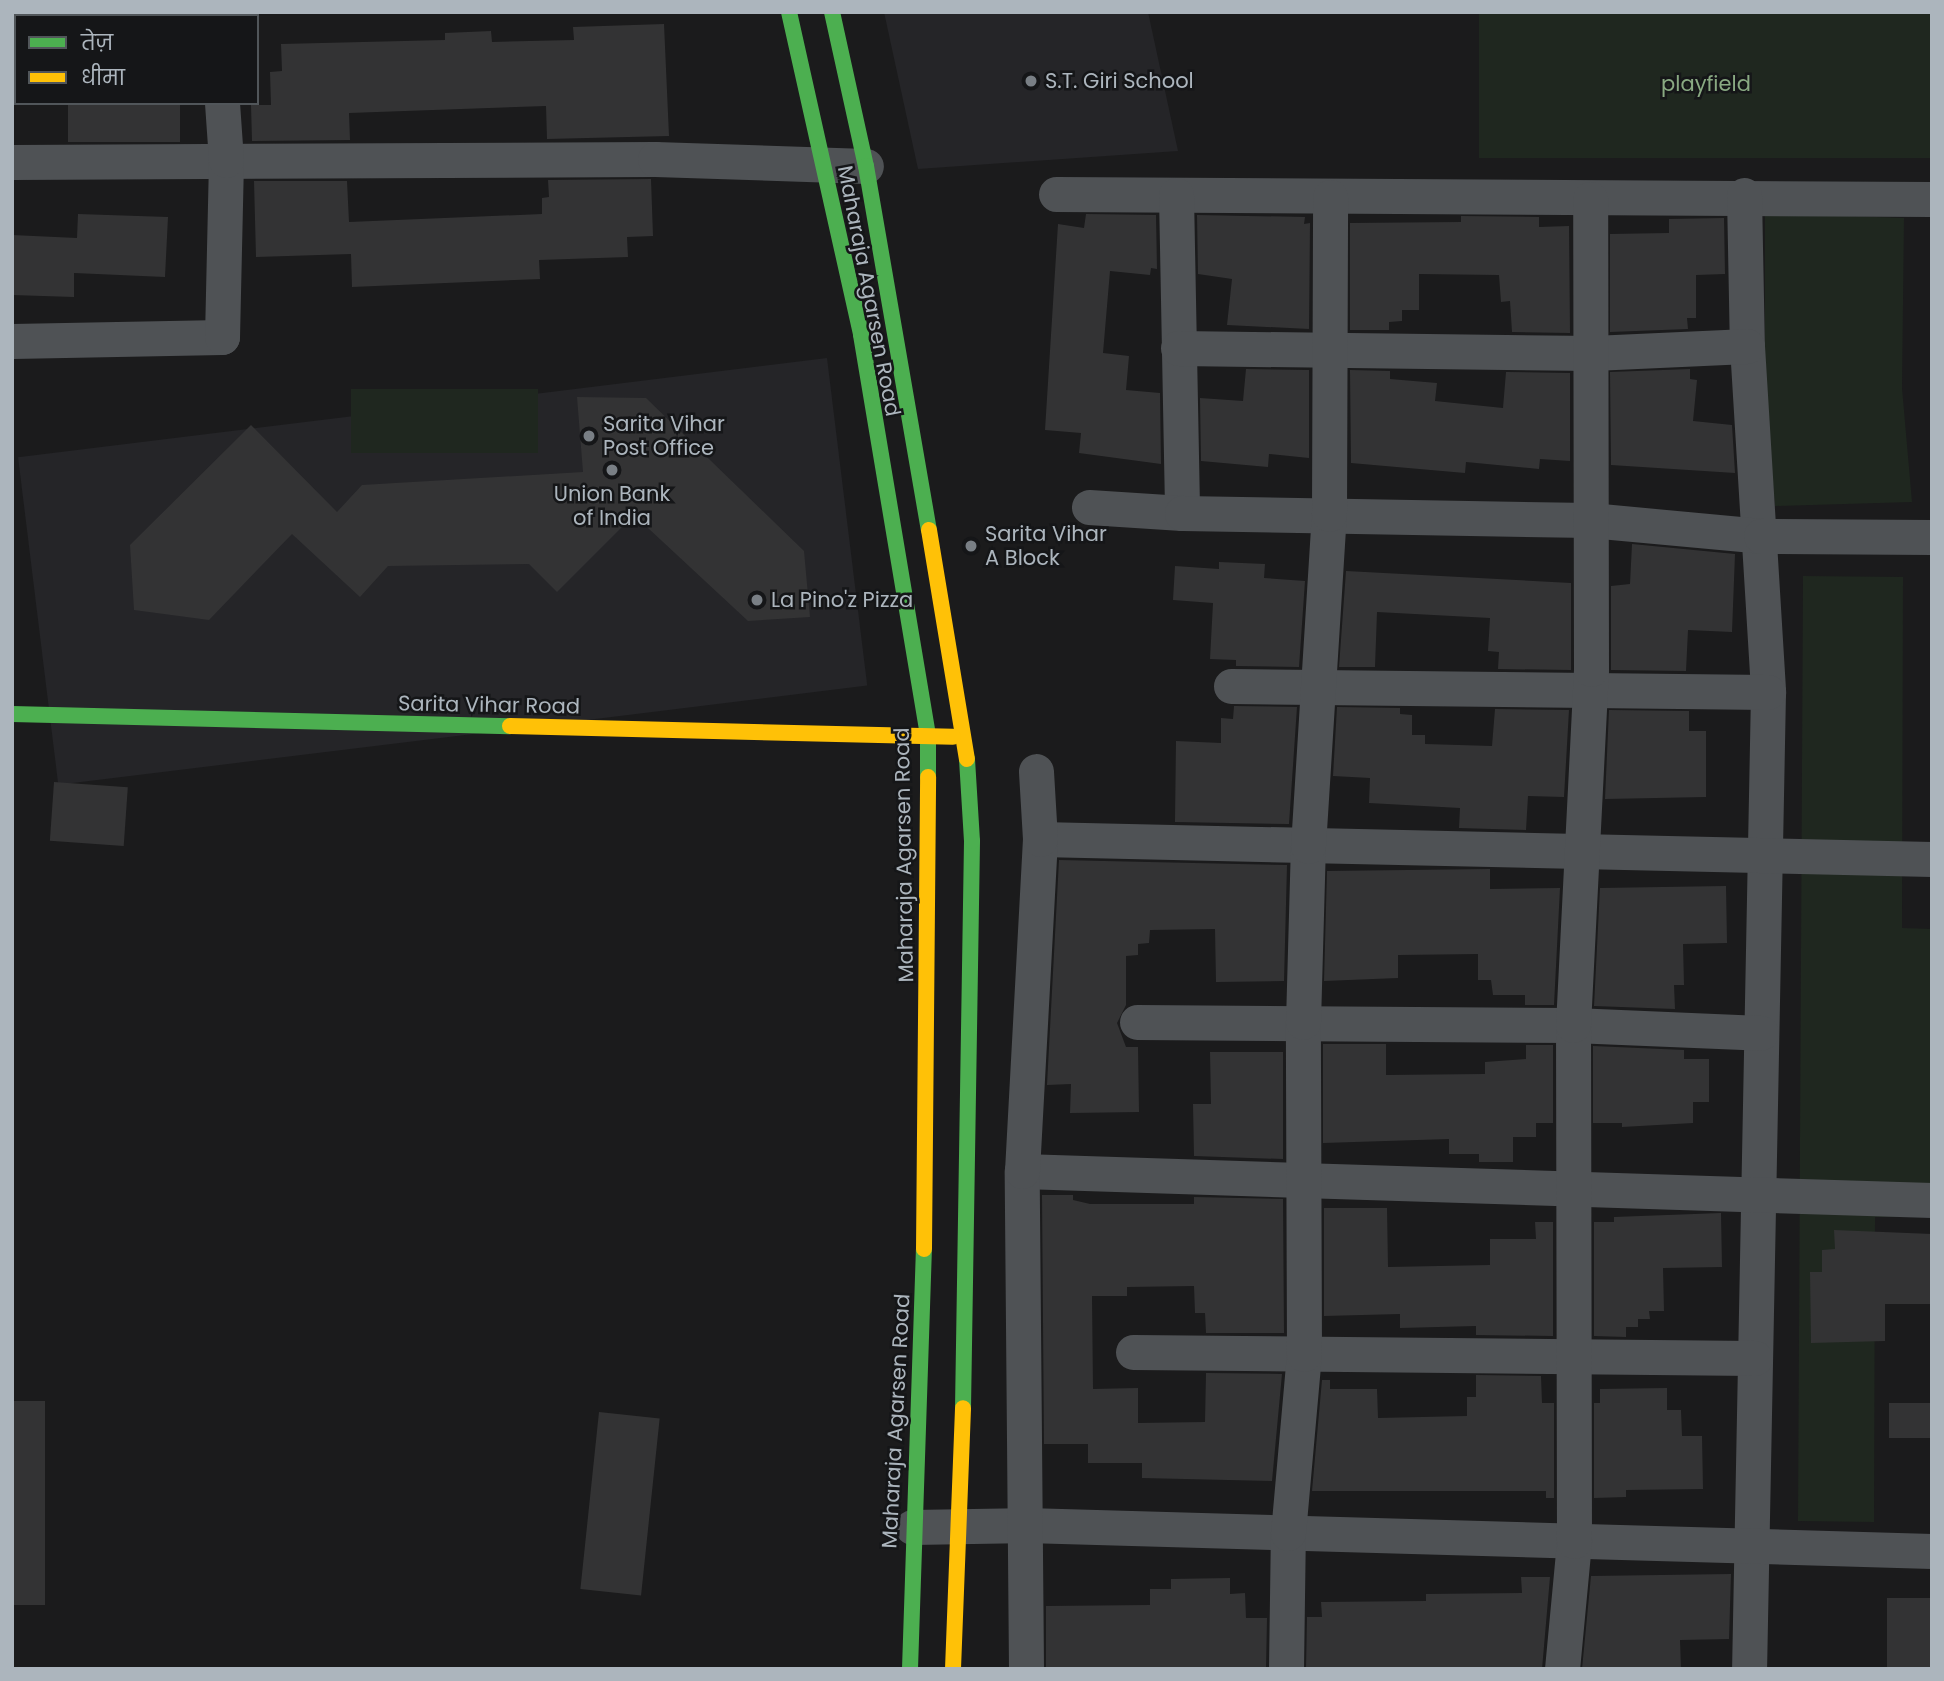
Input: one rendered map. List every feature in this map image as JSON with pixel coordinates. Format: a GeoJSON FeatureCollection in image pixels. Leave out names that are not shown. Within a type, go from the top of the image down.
{"type":"FeatureCollection","features":[{"type":"Feature","properties":{"kind":"street","name":"Maharaja Agarsen Road"},"geometry":{"type":"LineString","coordinates":[[789,12],[861,335],[928,737],[924,1301],[912,1527],[910,1669]]}},
{"type":"Feature","properties":{"kind":"street","name":"Maharaja Agarsen Road"},"geometry":{"type":"LineString","coordinates":[[832,12],[866,166],[965,737],[972,841],[961,1526],[953,1669]]}},
{"type":"Feature","properties":{"kind":"street"},"geometry":{"type":"LineString","coordinates":[[12,341],[222,337],[226,160],[222,105]]}},
{"type":"Feature","properties":{"kind":"street"},"geometry":{"type":"LineString","coordinates":[[12,162],[655,159],[866,166]]}},
{"type":"Feature","properties":{"kind":"street"},"geometry":{"type":"LineString","coordinates":[[1056,194],[1590,199],[1744,195],[1932,199]]}},
{"type":"Feature","properties":{"kind":"street"},"geometry":{"type":"LineString","coordinates":[[1175,195],[1182,513]]}},
{"type":"Feature","properties":{"kind":"street"},"geometry":{"type":"LineString","coordinates":[[1744,195],[1747,345],[1761,536],[1768,692],[1749,1669]]}},
{"type":"Feature","properties":{"kind":"street"},"geometry":{"type":"LineString","coordinates":[[1286,1669],[1289,1533],[1304,1354],[1307,1177],[1303,1021],[1308,846],[1329,514],[1329,197]]}},
{"type":"Feature","properties":{"kind":"street"},"geometry":{"type":"LineString","coordinates":[[1562,1669],[1574,1541],[1571,1189],[1573,1026],[1589,692],[1593,353],[1590,199]]}},
{"type":"Feature","properties":{"kind":"street"},"geometry":{"type":"LineString","coordinates":[[1178,348],[1593,353],[1747,345]]}},
{"type":"Feature","properties":{"kind":"street"},"geometry":{"type":"LineString","coordinates":[[1089,507],[1182,513],[1590,520],[1761,536],[1932,537]]}},
{"type":"Feature","properties":{"kind":"street"},"geometry":{"type":"LineString","coordinates":[[1231,686],[1768,692]]}},
{"type":"Feature","properties":{"kind":"street","name":"Sarita Vihar Road"},"geometry":{"type":"LineString","coordinates":[[12,715],[965,737]]}},
{"type":"Feature","properties":{"kind":"street"},"geometry":{"type":"LineString","coordinates":[[1027,1669],[1022,1171],[1040,839],[1036,771]]}},
{"type":"Feature","properties":{"kind":"street"},"geometry":{"type":"LineString","coordinates":[[1040,839],[1932,859]]}},
{"type":"Feature","properties":{"kind":"street"},"geometry":{"type":"LineString","coordinates":[[1137,1023],[1303,1021],[1761,1032]]}},
{"type":"Feature","properties":{"kind":"street"},"geometry":{"type":"LineString","coordinates":[[1022,1171],[1307,1177],[1758,1196],[1932,1200]]}},
{"type":"Feature","properties":{"kind":"street"},"geometry":{"type":"LineString","coordinates":[[1133,1352],[1755,1358]]}},
{"type":"Feature","properties":{"kind":"street"},"geometry":{"type":"LineString","coordinates":[[912,1527],[1026,1525],[1932,1551]]}},
{"type":"Feature","properties":{"kind":"shaded area","name":"S.T. Giri School"},"geometry":{"type":"Polygon","coordinates":[[[884,12],[1148,12],[1178,151],[918,169],[884,12]]]}},
{"type":"Feature","properties":{"kind":"shaded area"},"geometry":{"type":"Polygon","coordinates":[[[827,358],[867,686],[58,785],[18,457],[827,358]]]}},
{"type":"Feature","properties":{"kind":"green space","name":"playfield"},"geometry":{"type":"Polygon","coordinates":[[[1479,12],[1932,12],[1932,158],[1479,158],[1479,12]]]}},
{"type":"Feature","properties":{"kind":"green space"},"geometry":{"type":"Polygon","coordinates":[[[1765,213],[1904,218],[1902,388],[1912,502],[1775,506],[1765,391],[1765,213]]]}},
{"type":"Feature","properties":{"kind":"green space"},"geometry":{"type":"Polygon","coordinates":[[[351,389],[538,389],[538,453],[351,453],[351,389]]]}},
{"type":"Feature","properties":{"kind":"green space"},"geometry":{"type":"Polygon","coordinates":[[[1803,576],[1903,577],[1902,928],[1932,929],[1932,1217],[1875,1217],[1874,1522],[1798,1521],[1803,576]]]}},
{"type":"Feature","properties":{"kind":"building"},"geometry":{"type":"Polygon","coordinates":[[[664,24],[669,136],[547,139],[546,106],[349,113],[350,140],[252,141],[251,105],[271,105],[270,72],[282,71],[281,44],[445,40],[445,33],[491,31],[492,42],[574,40],[573,27],[664,24]]]}},
{"type":"Feature","properties":{"kind":"building"},"geometry":{"type":"Polygon","coordinates":[[[68,105],[180,105],[180,142],[68,142],[68,105]]]}},
{"type":"Feature","properties":{"kind":"building"},"geometry":{"type":"Polygon","coordinates":[[[651,179],[653,236],[627,237],[628,257],[539,260],[540,279],[352,287],[351,254],[256,257],[254,181],[347,181],[349,222],[542,214],[542,198],[549,197],[548,180],[651,179]]]}},
{"type":"Feature","properties":{"kind":"building"},"geometry":{"type":"Polygon","coordinates":[[[78,214],[168,217],[165,277],[74,273],[74,297],[12,295],[12,235],[77,238],[78,214]]]}},
{"type":"Feature","properties":{"kind":"building"},"geometry":{"type":"Polygon","coordinates":[[[1086,214],[1156,215],[1157,269],[1151,268],[1150,275],[1110,271],[1103,353],[1129,356],[1126,390],[1160,393],[1161,464],[1079,453],[1081,433],[1045,430],[1058,224],[1084,228],[1086,214]]]}},
{"type":"Feature","properties":{"kind":"building"},"geometry":{"type":"Polygon","coordinates":[[[1197,215],[1305,217],[1304,224],[1310,223],[1309,329],[1227,325],[1232,279],[1198,274],[1197,215]]]}},
{"type":"Feature","properties":{"kind":"building"},"geometry":{"type":"Polygon","coordinates":[[[1461,216],[1539,217],[1539,227],[1569,226],[1570,333],[1512,332],[1510,301],[1501,302],[1499,275],[1419,274],[1419,310],[1402,310],[1402,321],[1389,322],[1389,330],[1350,330],[1350,223],[1461,222],[1461,216]]]}},
{"type":"Feature","properties":{"kind":"building"},"geometry":{"type":"Polygon","coordinates":[[[1724,218],[1725,274],[1696,275],[1696,318],[1687,318],[1688,329],[1610,332],[1610,234],[1669,233],[1669,219],[1724,218]]]}},
{"type":"Feature","properties":{"kind":"building"},"geometry":{"type":"Polygon","coordinates":[[[1246,369],[1309,370],[1309,458],[1269,454],[1268,467],[1201,461],[1200,398],[1243,401],[1246,369]]]}},
{"type":"Feature","properties":{"kind":"building"},"geometry":{"type":"Polygon","coordinates":[[[1690,369],[1690,379],[1697,380],[1693,421],[1732,425],[1735,473],[1611,465],[1610,372],[1690,369]]]}},
{"type":"Feature","properties":{"kind":"building"},"geometry":{"type":"Polygon","coordinates":[[[1350,370],[1390,371],[1390,379],[1437,383],[1435,401],[1503,408],[1506,372],[1570,373],[1570,461],[1540,459],[1539,469],[1466,462],[1465,473],[1351,463],[1350,370]]]}},
{"type":"Feature","properties":{"kind":"building"},"geometry":{"type":"Polygon","coordinates":[[[577,397],[646,398],[804,551],[810,617],[748,621],[634,515],[557,592],[529,564],[388,566],[360,597],[292,534],[209,620],[134,610],[130,545],[251,425],[337,512],[362,485],[583,472],[577,397]]]}},
{"type":"Feature","properties":{"kind":"building"},"geometry":{"type":"Polygon","coordinates":[[[1632,544],[1735,554],[1732,632],[1688,630],[1686,671],[1611,670],[1611,586],[1630,584],[1632,544]]]}},
{"type":"Feature","properties":{"kind":"building"},"geometry":{"type":"Polygon","coordinates":[[[1219,562],[1265,564],[1264,578],[1305,581],[1299,667],[1236,666],[1236,660],[1210,659],[1213,603],[1173,600],[1175,566],[1219,569],[1219,562]]]}},
{"type":"Feature","properties":{"kind":"building"},"geometry":{"type":"Polygon","coordinates":[[[1346,571],[1571,583],[1571,670],[1498,669],[1499,652],[1488,651],[1490,618],[1377,612],[1375,667],[1339,667],[1346,571]]]}},
{"type":"Feature","properties":{"kind":"building"},"geometry":{"type":"Polygon","coordinates":[[[1234,706],[1297,707],[1289,824],[1175,822],[1176,741],[1221,743],[1221,718],[1233,719],[1234,706]]]}},
{"type":"Feature","properties":{"kind":"building"},"geometry":{"type":"Polygon","coordinates":[[[1337,707],[1400,708],[1400,714],[1412,715],[1412,735],[1425,735],[1425,744],[1492,746],[1495,709],[1569,710],[1564,797],[1528,796],[1526,830],[1459,828],[1460,808],[1369,803],[1370,778],[1333,776],[1337,707]]]}},
{"type":"Feature","properties":{"kind":"building"},"geometry":{"type":"Polygon","coordinates":[[[1609,710],[1689,711],[1689,731],[1706,731],[1706,797],[1605,799],[1609,710]]]}},
{"type":"Feature","properties":{"kind":"building"},"geometry":{"type":"Polygon","coordinates":[[[54,782],[128,787],[124,846],[50,841],[54,782]]]}},
{"type":"Feature","properties":{"kind":"building"},"geometry":{"type":"Polygon","coordinates":[[[1059,860],[1287,865],[1284,981],[1216,982],[1215,929],[1150,930],[1149,943],[1138,944],[1138,955],[1126,956],[1126,1005],[1117,1023],[1126,1047],[1138,1047],[1139,1112],[1070,1113],[1071,1084],[1047,1085],[1059,860]]]}},
{"type":"Feature","properties":{"kind":"building"},"geometry":{"type":"Polygon","coordinates":[[[1490,869],[1490,889],[1560,888],[1554,1005],[1525,1005],[1525,995],[1493,995],[1491,980],[1478,980],[1478,954],[1398,955],[1398,978],[1324,981],[1327,871],[1490,869]]]}},
{"type":"Feature","properties":{"kind":"building"},"geometry":{"type":"Polygon","coordinates":[[[1726,886],[1727,943],[1683,944],[1684,985],[1674,985],[1675,1009],[1594,1006],[1600,888],[1726,886]]]}},
{"type":"Feature","properties":{"kind":"building"},"geometry":{"type":"Polygon","coordinates":[[[1323,1044],[1386,1044],[1386,1075],[1485,1074],[1485,1062],[1526,1059],[1526,1045],[1553,1045],[1553,1123],[1536,1123],[1536,1137],[1513,1137],[1513,1162],[1479,1162],[1479,1154],[1449,1154],[1449,1139],[1323,1143],[1323,1044]]]}},
{"type":"Feature","properties":{"kind":"building"},"geometry":{"type":"Polygon","coordinates":[[[1593,1046],[1684,1050],[1684,1059],[1709,1059],[1709,1102],[1693,1102],[1693,1123],[1622,1127],[1622,1123],[1593,1123],[1593,1046]]]}},
{"type":"Feature","properties":{"kind":"building"},"geometry":{"type":"Polygon","coordinates":[[[1210,1052],[1283,1052],[1283,1159],[1194,1156],[1193,1104],[1211,1104],[1210,1052]]]}},
{"type":"Feature","properties":{"kind":"building"},"geometry":{"type":"Polygon","coordinates":[[[1042,1195],[1073,1195],[1073,1200],[1090,1204],[1194,1204],[1194,1197],[1283,1199],[1284,1333],[1206,1333],[1205,1313],[1195,1313],[1194,1286],[1127,1287],[1127,1296],[1092,1296],[1093,1389],[1138,1388],[1138,1423],[1205,1422],[1206,1373],[1282,1374],[1272,1481],[1142,1478],[1142,1463],[1088,1463],[1088,1444],[1044,1444],[1042,1195]]]}},
{"type":"Feature","properties":{"kind":"building"},"geometry":{"type":"Polygon","coordinates":[[[1324,1208],[1387,1208],[1388,1267],[1490,1265],[1490,1239],[1536,1239],[1535,1222],[1553,1222],[1553,1336],[1476,1335],[1476,1326],[1400,1328],[1400,1314],[1324,1316],[1324,1208]]]}},
{"type":"Feature","properties":{"kind":"building"},"geometry":{"type":"Polygon","coordinates":[[[1721,1213],[1722,1267],[1663,1268],[1664,1311],[1649,1311],[1650,1319],[1638,1319],[1638,1327],[1626,1327],[1626,1337],[1594,1336],[1594,1222],[1614,1222],[1614,1217],[1721,1213]]]}},
{"type":"Feature","properties":{"kind":"building"},"geometry":{"type":"Polygon","coordinates":[[[1834,1230],[1932,1234],[1932,1304],[1885,1304],[1885,1341],[1811,1343],[1810,1272],[1822,1272],[1822,1250],[1835,1249],[1834,1230]]]}},
{"type":"Feature","properties":{"kind":"building"},"geometry":{"type":"Polygon","coordinates":[[[1476,1375],[1541,1376],[1542,1403],[1554,1403],[1554,1498],[1546,1498],[1546,1491],[1312,1491],[1322,1380],[1330,1380],[1330,1389],[1377,1389],[1378,1418],[1467,1416],[1467,1397],[1476,1397],[1476,1375]]]}},
{"type":"Feature","properties":{"kind":"building"},"geometry":{"type":"Polygon","coordinates":[[[1667,1388],[1667,1410],[1681,1410],[1682,1436],[1702,1436],[1703,1489],[1626,1490],[1626,1497],[1594,1498],[1594,1403],[1600,1403],[1600,1389],[1667,1388]]]}},
{"type":"Feature","properties":{"kind":"building"},"geometry":{"type":"Polygon","coordinates":[[[12,1401],[45,1401],[45,1605],[12,1605],[12,1401]]]}},
{"type":"Feature","properties":{"kind":"building"},"geometry":{"type":"Polygon","coordinates":[[[1889,1403],[1932,1403],[1932,1438],[1889,1438],[1889,1403]]]}},
{"type":"Feature","properties":{"kind":"building"},"geometry":{"type":"Polygon","coordinates":[[[599,1412],[660,1418],[641,1595],[580,1589],[599,1412]]]}},
{"type":"Feature","properties":{"kind":"building"},"geometry":{"type":"Polygon","coordinates":[[[1731,1574],[1729,1639],[1680,1640],[1681,1669],[1582,1669],[1591,1576],[1731,1574]]]}},
{"type":"Feature","properties":{"kind":"building"},"geometry":{"type":"Polygon","coordinates":[[[1521,1577],[1550,1577],[1542,1669],[1306,1669],[1307,1617],[1322,1617],[1321,1602],[1426,1601],[1426,1594],[1522,1593],[1521,1577]]]}},
{"type":"Feature","properties":{"kind":"building"},"geometry":{"type":"Polygon","coordinates":[[[1230,1578],[1230,1594],[1245,1593],[1246,1618],[1267,1618],[1266,1669],[1046,1669],[1046,1606],[1150,1605],[1150,1589],[1171,1589],[1171,1579],[1230,1578]]]}},
{"type":"Feature","properties":{"kind":"building"},"geometry":{"type":"Polygon","coordinates":[[[1887,1598],[1932,1598],[1932,1669],[1887,1669],[1887,1598]]]}},
{"type":"Feature","properties":{"kind":"traffic: fast"},"geometry":{"type":"LineString","coordinates":[[789,12],[861,335],[928,737],[928,777]]}},
{"type":"Feature","properties":{"kind":"traffic: fast"},"geometry":{"type":"LineString","coordinates":[[832,12],[866,166],[929,530]]}},
{"type":"Feature","properties":{"kind":"traffic: fast"},"geometry":{"type":"LineString","coordinates":[[12,714],[510,726]]}},
{"type":"Feature","properties":{"kind":"traffic: fast"},"geometry":{"type":"LineString","coordinates":[[963,1408],[972,841],[967,759]]}},
{"type":"Feature","properties":{"kind":"traffic: fast"},"geometry":{"type":"LineString","coordinates":[[910,1669],[924,1249]]}},
{"type":"Feature","properties":{"kind":"traffic: slow"},"geometry":{"type":"LineString","coordinates":[[929,530],[967,759]]}},
{"type":"Feature","properties":{"kind":"traffic: slow"},"geometry":{"type":"LineString","coordinates":[[510,726],[953,737]]}},
{"type":"Feature","properties":{"kind":"traffic: slow"},"geometry":{"type":"LineString","coordinates":[[924,1249],[928,777]]}},
{"type":"Feature","properties":{"kind":"traffic: slow"},"geometry":{"type":"LineString","coordinates":[[953,1669],[963,1408]]}},
{"type":"Feature","properties":{"kind":"place","name":"S.T. Giri School"},"geometry":{"type":"Point","coordinates":[1031,81]}},
{"type":"Feature","properties":{"kind":"place","name":"Sarita Vihar Post Office"},"geometry":{"type":"Point","coordinates":[589,436]}},
{"type":"Feature","properties":{"kind":"place","name":"Union Bank of India"},"geometry":{"type":"Point","coordinates":[612,470]}},
{"type":"Feature","properties":{"kind":"place","name":"Sarita Vihar A Block"},"geometry":{"type":"Point","coordinates":[971,546]}},
{"type":"Feature","properties":{"kind":"place","name":"La Pino'z Pizza"},"geometry":{"type":"Point","coordinates":[757,600]}}]}
